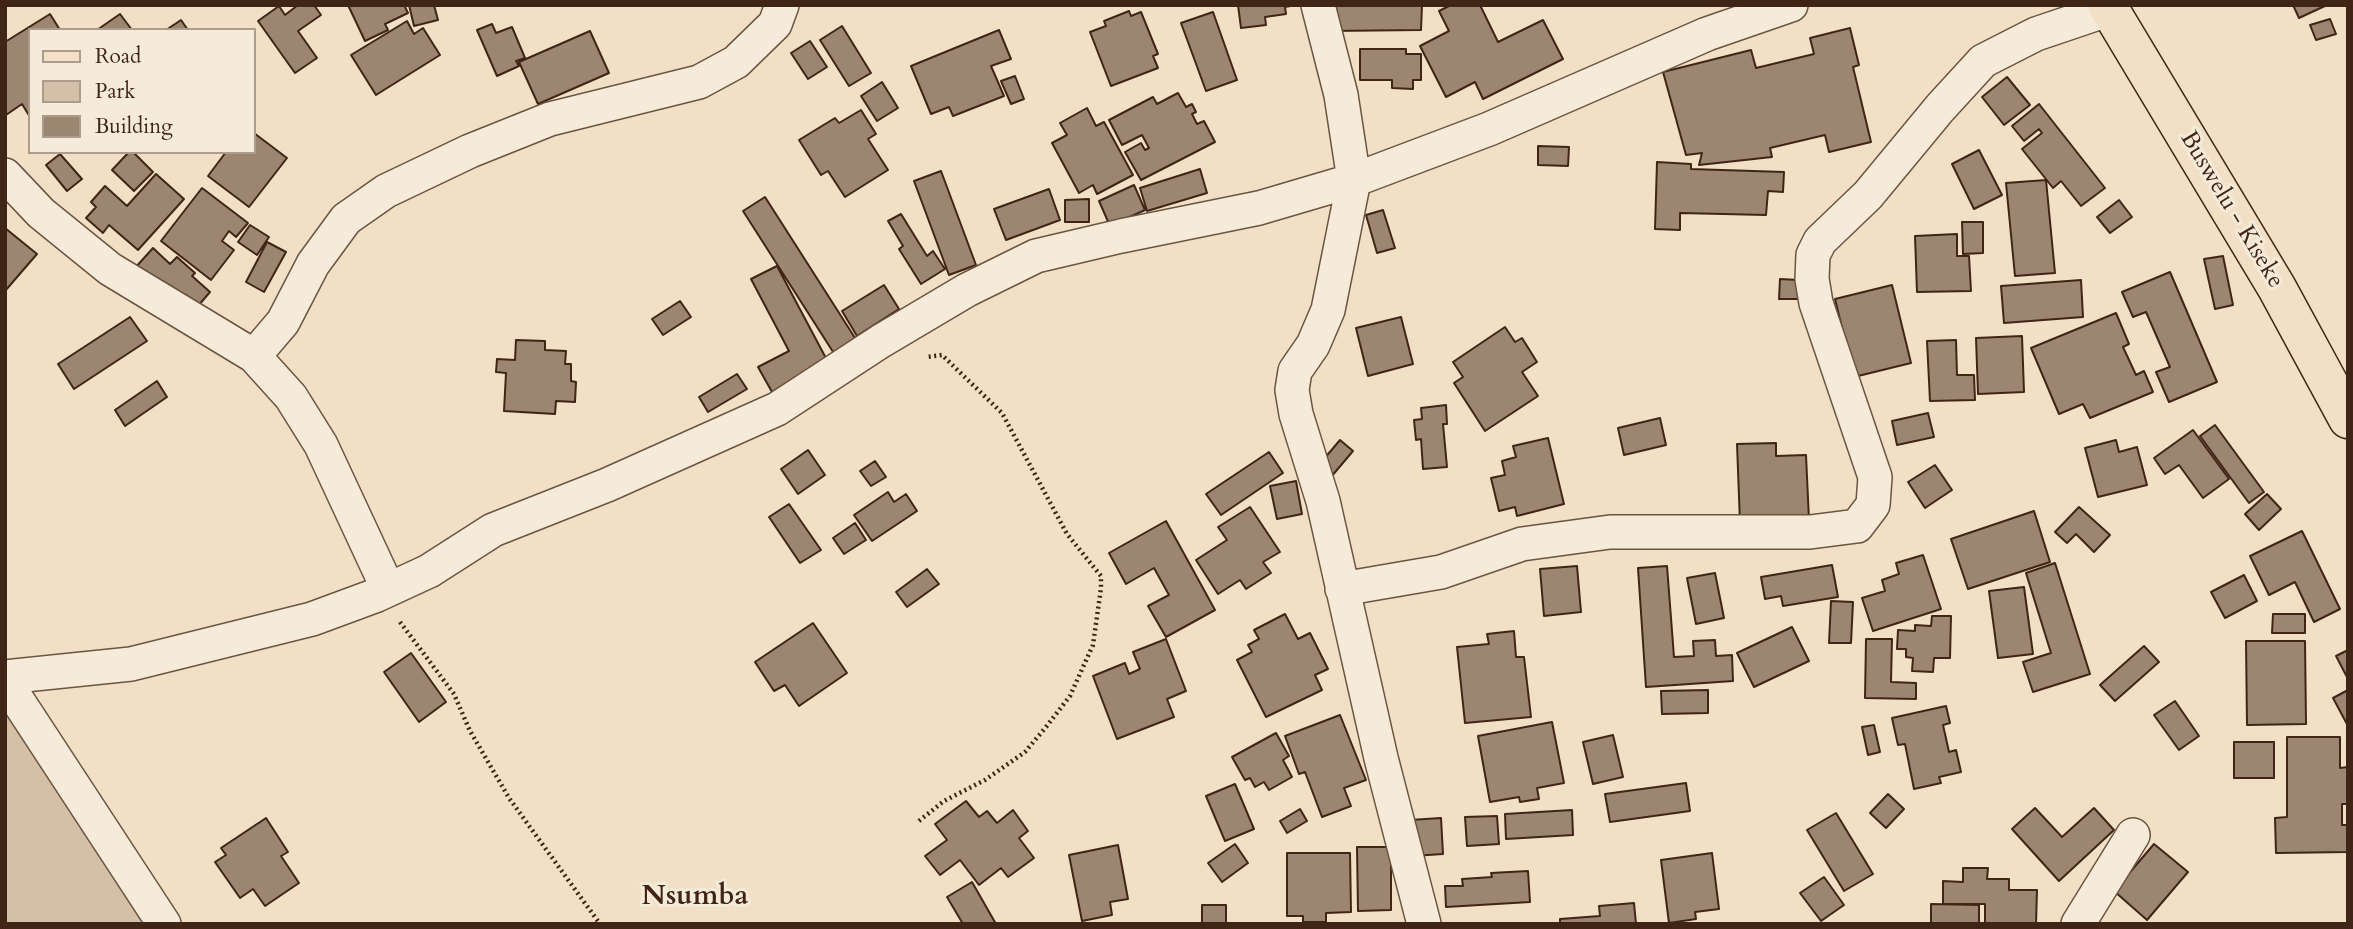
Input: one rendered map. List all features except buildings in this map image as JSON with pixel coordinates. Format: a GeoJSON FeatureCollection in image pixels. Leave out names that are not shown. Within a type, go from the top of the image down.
{"type":"FeatureCollection","features":[{"type":"Feature","properties":{"kind":"main road","name":"Buswelu - Kiseke"},"geometry":{"type":"LineString","coordinates":[[2109,7],[2277,288],[2348,419]]}},
{"type":"Feature","properties":{"kind":"street"},"geometry":{"type":"LineString","coordinates":[[254,356],[283,322],[313,264],[346,219],[386,191],[470,151],[551,119],[699,82],[736,62],[775,24],[782,5]]}},
{"type":"Feature","properties":{"kind":"street"},"geometry":{"type":"LineString","coordinates":[[1318,5],[1341,94],[1354,180],[1328,310],[1313,345],[1295,371],[1292,390],[1296,414],[1323,501],[1381,758],[1423,924]]}},
{"type":"Feature","properties":{"kind":"street"},"geometry":{"type":"LineString","coordinates":[[164,924],[5,679],[131,664],[312,619],[429,571],[493,530],[607,485],[777,409],[881,341],[967,290],[1036,256],[1259,208],[1354,180],[1489,129],[1707,34],[1791,5]]}},
{"type":"Feature","properties":{"kind":"street"},"geometry":{"type":"LineString","coordinates":[[1342,589],[1441,572],[1522,544],[1609,532],[1810,532],[1857,526],[1873,505],[1875,477],[1815,303],[1813,254],[1820,241],[1868,195],[1983,61],[2036,34],[2109,7]]}},
{"type":"Feature","properties":{"kind":"street"},"geometry":{"type":"LineString","coordinates":[[5,175],[41,212],[110,270],[254,356],[291,397],[321,445],[383,592]]}},
{"type":"Feature","properties":{"kind":"street"},"geometry":{"type":"LineString","coordinates":[[2078,924],[2133,835]]}},
{"type":"Feature","properties":{"kind":"path"},"geometry":{"type":"LineString","coordinates":[[881,341],[906,361],[942,355],[1002,413],[1067,534],[1101,576],[1099,615],[1093,645],[1070,696],[1025,752],[985,780],[944,801],[919,821]]}},
{"type":"Feature","properties":{"kind":"path"},"geometry":{"type":"LineString","coordinates":[[383,592],[454,694],[470,731],[509,798],[600,924]]}},
{"type":"Feature","properties":{"kind":"green space"},"geometry":{"type":"Polygon","coordinates":[[[5,677],[155,924],[5,924],[5,677]]]}},
{"type":"Feature","properties":{"kind":"district","name":"Nsumba"},"geometry":{"type":"Point","coordinates":[695,898]}}]}
